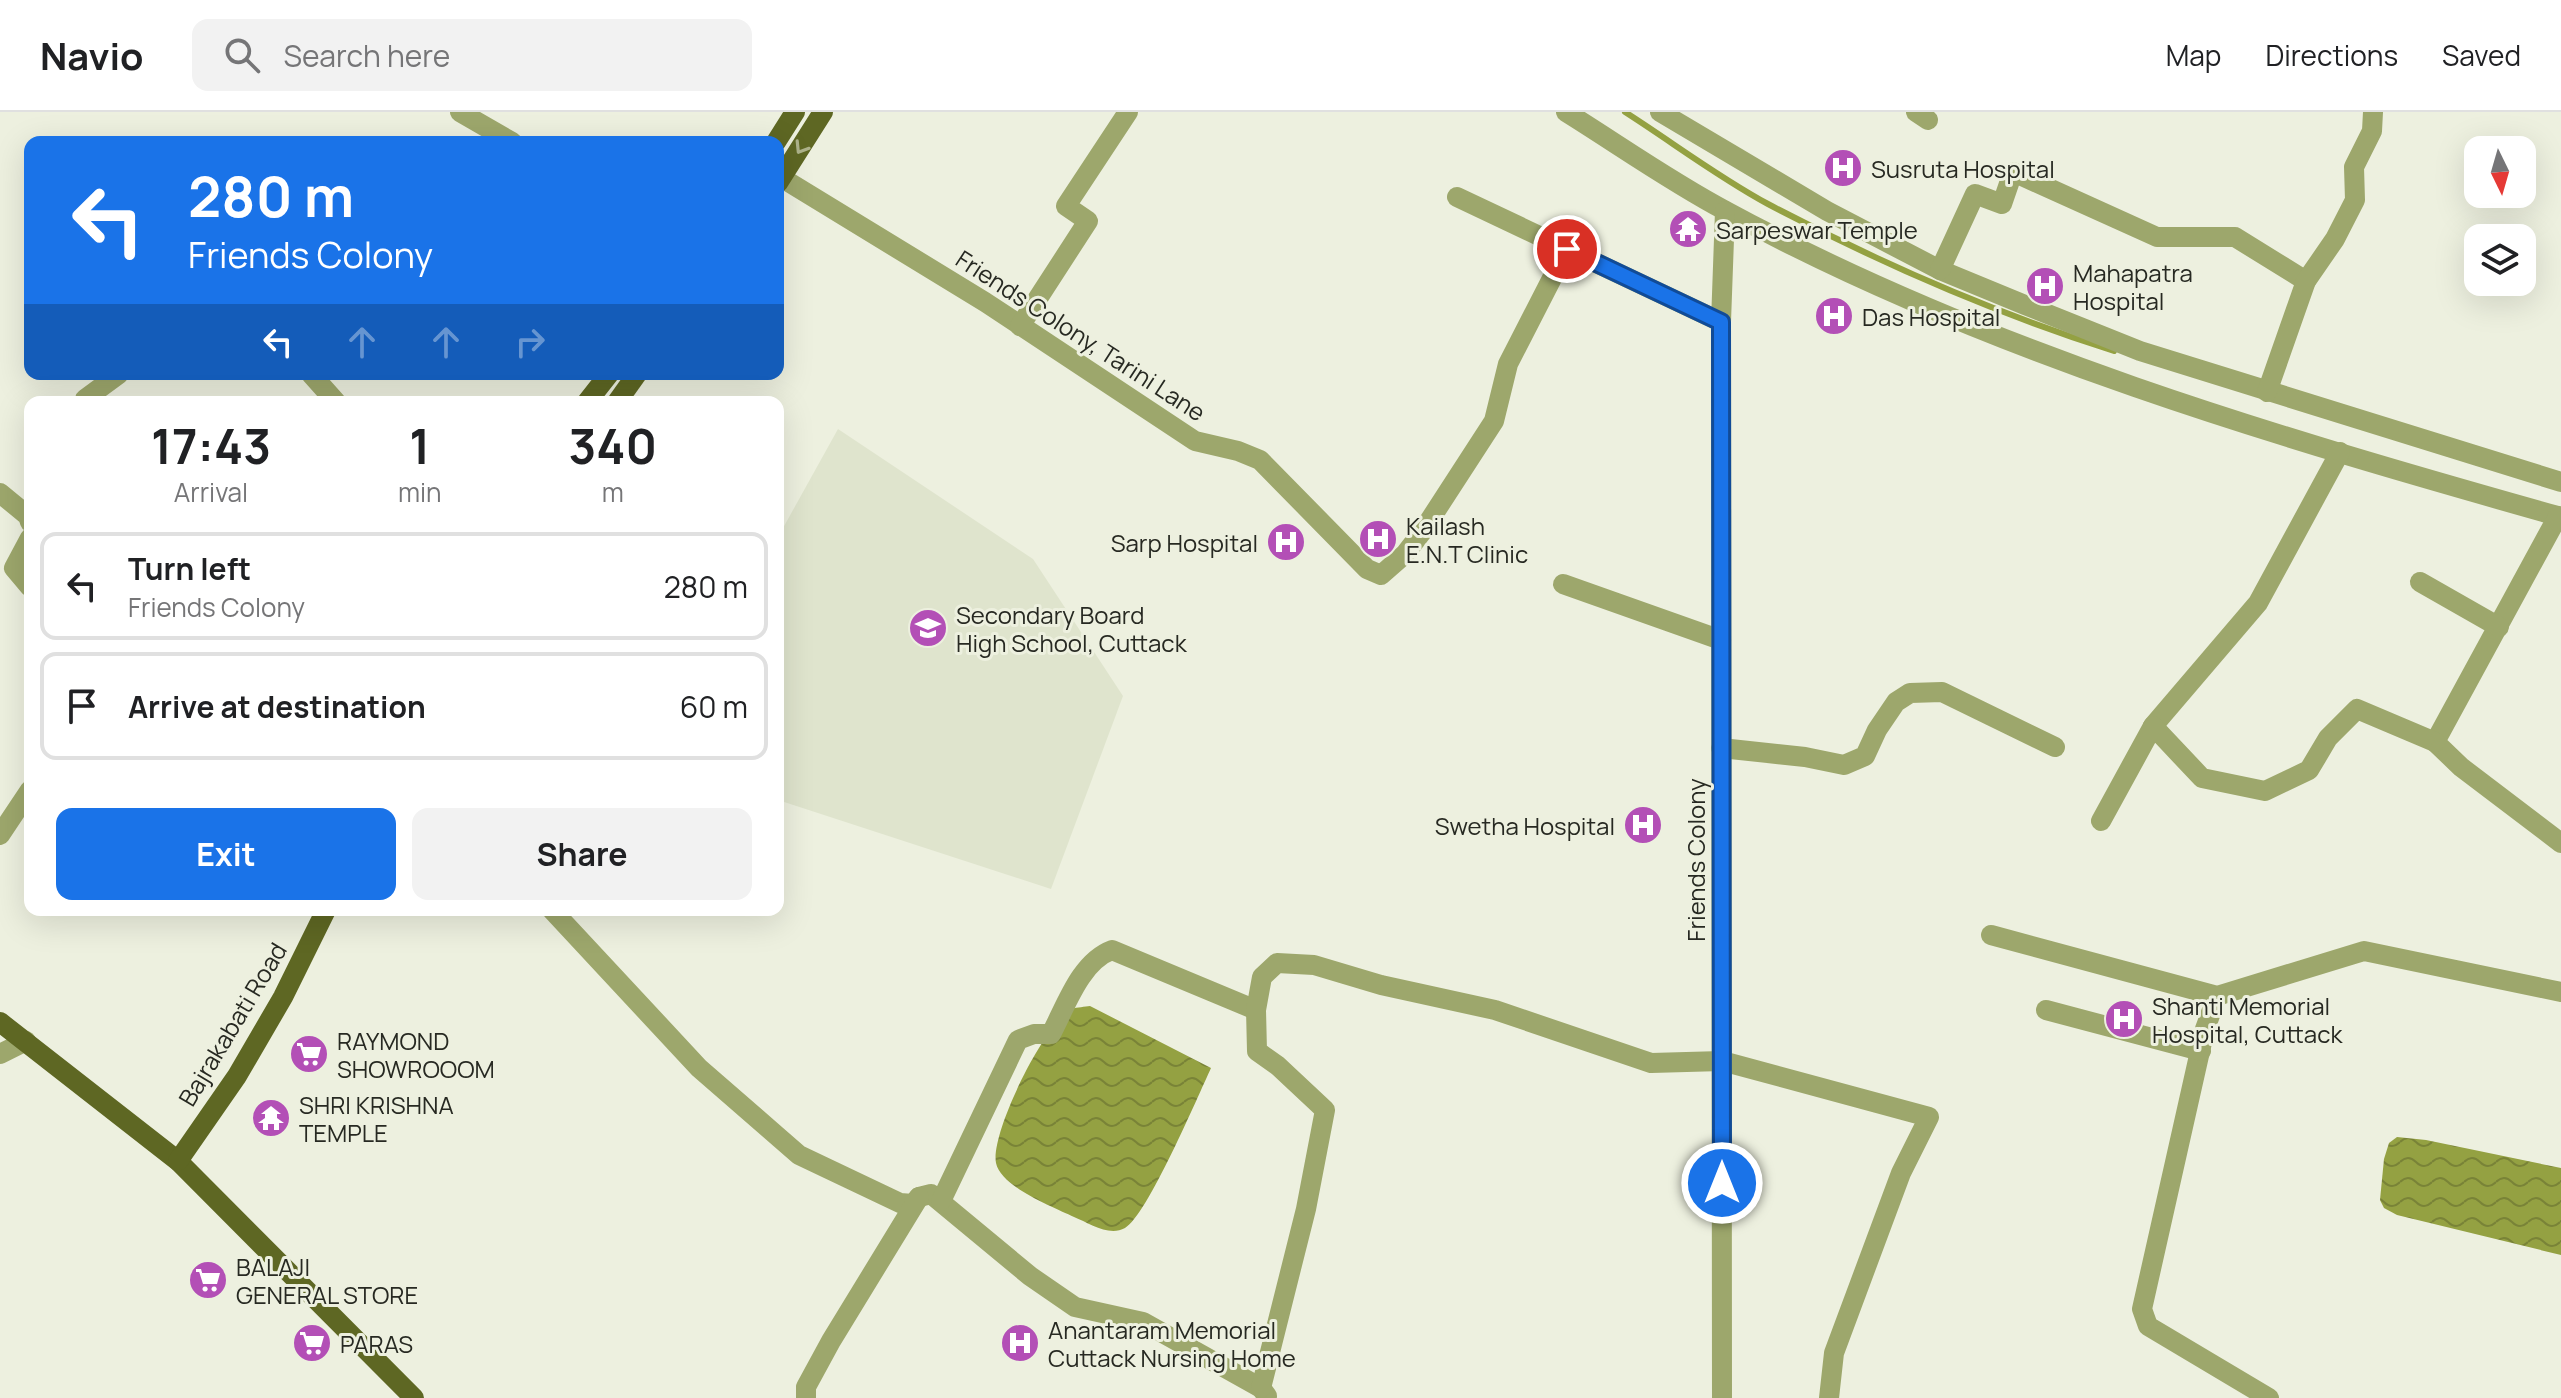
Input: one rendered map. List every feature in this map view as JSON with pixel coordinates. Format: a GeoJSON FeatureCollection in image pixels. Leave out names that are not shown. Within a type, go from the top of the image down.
{"type":"FeatureCollection","features":[{"type":"Feature","properties":{"kind":"main road"},"geometry":{"type":"LineString","coordinates":[[784,174],[823,112]]}},
{"type":"Feature","properties":{"kind":"main road"},"geometry":{"type":"LineString","coordinates":[[779,136],[788,115]]}},
{"type":"Feature","properties":{"kind":"main road"},"geometry":{"type":"LineString","coordinates":[[592,396],[604,380]]}},
{"type":"Feature","properties":{"kind":"main road","name":"Bajrakabati Road"},"geometry":{"type":"LineString","coordinates":[[178,1161],[237,1076],[283,997],[323,916]]}},
{"type":"Feature","properties":{"kind":"main road"},"geometry":{"type":"LineString","coordinates":[[0,1022],[178,1161],[414,1398]]}},
{"type":"Feature","properties":{"kind":"street"},"geometry":{"type":"LineString","coordinates":[[460,112],[502,136]]}},
{"type":"Feature","properties":{"kind":"street"},"geometry":{"type":"LineString","coordinates":[[1020,326],[1088,221],[1066,206],[1128,112]]}},
{"type":"Feature","properties":{"kind":"street"},"geometry":{"type":"LineString","coordinates":[[1566,112],[1725,211],[1902,298],[2079,368],[2340,452],[2560,516],[2435,742]]}},
{"type":"Feature","properties":{"kind":"street"},"geometry":{"type":"LineString","coordinates":[[1660,112],[1827,211],[1940,270],[2140,351],[2561,482]]}},
{"type":"Feature","properties":{"kind":"street"},"geometry":{"type":"LineString","coordinates":[[2267,392],[2306,281],[2335,239],[2355,200],[2354,167],[2372,131],[2373,112]]}},
{"type":"Feature","properties":{"kind":"street"},"geometry":{"type":"LineString","coordinates":[[1940,270],[1975,194],[2002,204],[2013,172],[2157,237],[2235,237],[2306,281]]}},
{"type":"Feature","properties":{"kind":"street","name":"Friends Colony, Tarini Lane"},"geometry":{"type":"LineString","coordinates":[[784,182],[1020,326],[1195,441],[1238,451],[1260,460],[1367,569],[1381,575],[1405,554],[1422,532],[1494,421],[1508,364],[1567,249]]}},
{"type":"Feature","properties":{"kind":"street"},"geometry":{"type":"LineString","coordinates":[[1457,197],[1721,322]]}},
{"type":"Feature","properties":{"kind":"street","name":"Friends Colony"},"geometry":{"type":"LineString","coordinates":[[1722,1398],[1721,322],[1725,211]]}},
{"type":"Feature","properties":{"kind":"street"},"geometry":{"type":"LineString","coordinates":[[89,396],[111,380]]}},
{"type":"Feature","properties":{"kind":"street"},"geometry":{"type":"LineString","coordinates":[[316,380],[331,396]]}},
{"type":"Feature","properties":{"kind":"street"},"geometry":{"type":"LineString","coordinates":[[2101,821],[2153,726],[2258,603],[2340,452]]}},
{"type":"Feature","properties":{"kind":"street"},"geometry":{"type":"LineString","coordinates":[[0,493],[24,513]]}},
{"type":"Feature","properties":{"kind":"street"},"geometry":{"type":"LineString","coordinates":[[24,549],[14,568],[24,580]]}},
{"type":"Feature","properties":{"kind":"street"},"geometry":{"type":"LineString","coordinates":[[2420,582],[2499,627]]}},
{"type":"Feature","properties":{"kind":"street"},"geometry":{"type":"LineString","coordinates":[[1563,584],[1721,640]]}},
{"type":"Feature","properties":{"kind":"street"},"geometry":{"type":"LineString","coordinates":[[1721,748],[1805,757],[1844,765],[1865,756],[1877,730],[1896,702],[1910,693],[1942,692],[2055,747]]}},
{"type":"Feature","properties":{"kind":"street"},"geometry":{"type":"LineString","coordinates":[[2153,726],[2202,778],[2265,791],[2309,770],[2328,738],[2357,709],[2435,742],[2461,767],[2561,843]]}},
{"type":"Feature","properties":{"kind":"street"},"geometry":{"type":"LineString","coordinates":[[0,835],[24,799]]}},
{"type":"Feature","properties":{"kind":"street"},"geometry":{"type":"LineString","coordinates":[[558,916],[699,1068],[799,1155],[900,1203],[913,1204],[919,1197],[931,1194],[1030,1276],[1075,1307],[1143,1322],[1265,1393],[1325,1110],[1278,1066],[1257,1051],[1256,1010],[1262,977],[1277,963],[1314,965],[1381,985],[1495,1010],[1651,1063],[1722,1061],[1929,1117],[1901,1173],[1834,1353],[1829,1398]]}},
{"type":"Feature","properties":{"kind":"street"},"geometry":{"type":"LineString","coordinates":[[1991,935],[2217,996],[2364,951],[2561,992]]}},
{"type":"Feature","properties":{"kind":"street"},"geometry":{"type":"LineString","coordinates":[[941,1201],[1018,1040],[1034,1034],[1051,1034],[1090,963],[1102,954],[1112,950],[1256,1010]]}},
{"type":"Feature","properties":{"kind":"street"},"geometry":{"type":"LineString","coordinates":[[2217,996],[2201,1051],[2145,1293],[2143,1318],[2148,1326],[2269,1398]]}},
{"type":"Feature","properties":{"kind":"street"},"geometry":{"type":"LineString","coordinates":[[2046,1010],[2201,1051]]}},
{"type":"Feature","properties":{"kind":"street"},"geometry":{"type":"LineString","coordinates":[[0,1054],[26,1041]]}},
{"type":"Feature","properties":{"kind":"street"},"geometry":{"type":"LineString","coordinates":[[806,1398],[806,1387],[831,1341],[919,1197]]}},
{"type":"Feature","properties":{"kind":"shaded area","name":"Secondary Board High School, Cuttack"},"geometry":{"type":"Polygon","coordinates":[[[838,429],[1033,559],[1123,696],[1051,889],[784,802],[784,526],[838,429]]]}},
{"type":"Feature","properties":{"kind":"water"},"geometry":{"type":"Polygon","coordinates":[[[1090,1006],[1211,1068],[1146,1202],[1125,1228],[1112,1231],[1054,1208],[1017,1188],[1000,1172],[996,1163],[996,1148],[1010,1105],[1048,1034],[1072,1009],[1090,1006]]]}},
{"type":"Feature","properties":{"kind":"water"},"geometry":{"type":"Polygon","coordinates":[[[2397,1137],[2426,1140],[2561,1168],[2561,1255],[2397,1215],[2384,1208],[2380,1200],[2384,1159],[2389,1143],[2397,1137]]]}},
{"type":"Feature","properties":{"kind":"waterway"},"geometry":{"type":"LineString","coordinates":[[1625,112],[1749,194],[1851,246],[1982,303],[2114,351]]}},
{"type":"Feature","properties":{"kind":"place","name":"Susruta Hospital"},"geometry":{"type":"Point","coordinates":[1843,168]}},
{"type":"Feature","properties":{"kind":"place","name":"Sarpeswar Temple"},"geometry":{"type":"Point","coordinates":[1688,229]}},
{"type":"Feature","properties":{"kind":"place","name":"Mahapatra Hospital"},"geometry":{"type":"Point","coordinates":[2045,286]}},
{"type":"Feature","properties":{"kind":"place","name":"Das Hospital"},"geometry":{"type":"Point","coordinates":[1834,316]}},
{"type":"Feature","properties":{"kind":"place","name":"Kailash E.N.T Clinic"},"geometry":{"type":"Point","coordinates":[1378,539]}},
{"type":"Feature","properties":{"kind":"place","name":"Sarp Hospital"},"geometry":{"type":"Point","coordinates":[1286,542]}},
{"type":"Feature","properties":{"kind":"place","name":"Secondary Board High School, Cuttack"},"geometry":{"type":"Point","coordinates":[928,628]}},
{"type":"Feature","properties":{"kind":"place","name":"Swetha Hospital"},"geometry":{"type":"Point","coordinates":[1643,825]}},
{"type":"Feature","properties":{"kind":"place","name":"Shanti Memorial Hospital, Cuttack"},"geometry":{"type":"Point","coordinates":[2124,1019]}},
{"type":"Feature","properties":{"kind":"place","name":"RAYMOND SHOWROOOM"},"geometry":{"type":"Point","coordinates":[309,1054]}},
{"type":"Feature","properties":{"kind":"place","name":"SHRI KRISHNA TEMPLE"},"geometry":{"type":"Point","coordinates":[271,1118]}},
{"type":"Feature","properties":{"kind":"place","name":"BALAJI GENERAL STORE"},"geometry":{"type":"Point","coordinates":[208,1280]}},
{"type":"Feature","properties":{"kind":"place","name":"PARAS"},"geometry":{"type":"Point","coordinates":[312,1343]}},
{"type":"Feature","properties":{"kind":"place","name":"Anantaram Memorial Cuttack Nursing Home"},"geometry":{"type":"Point","coordinates":[1020,1343]}},
{"type":"Feature","properties":{"kind":"route"},"geometry":{"type":"LineString","coordinates":[[1567,249],[1721,322],[1722,1183]]}}]}
